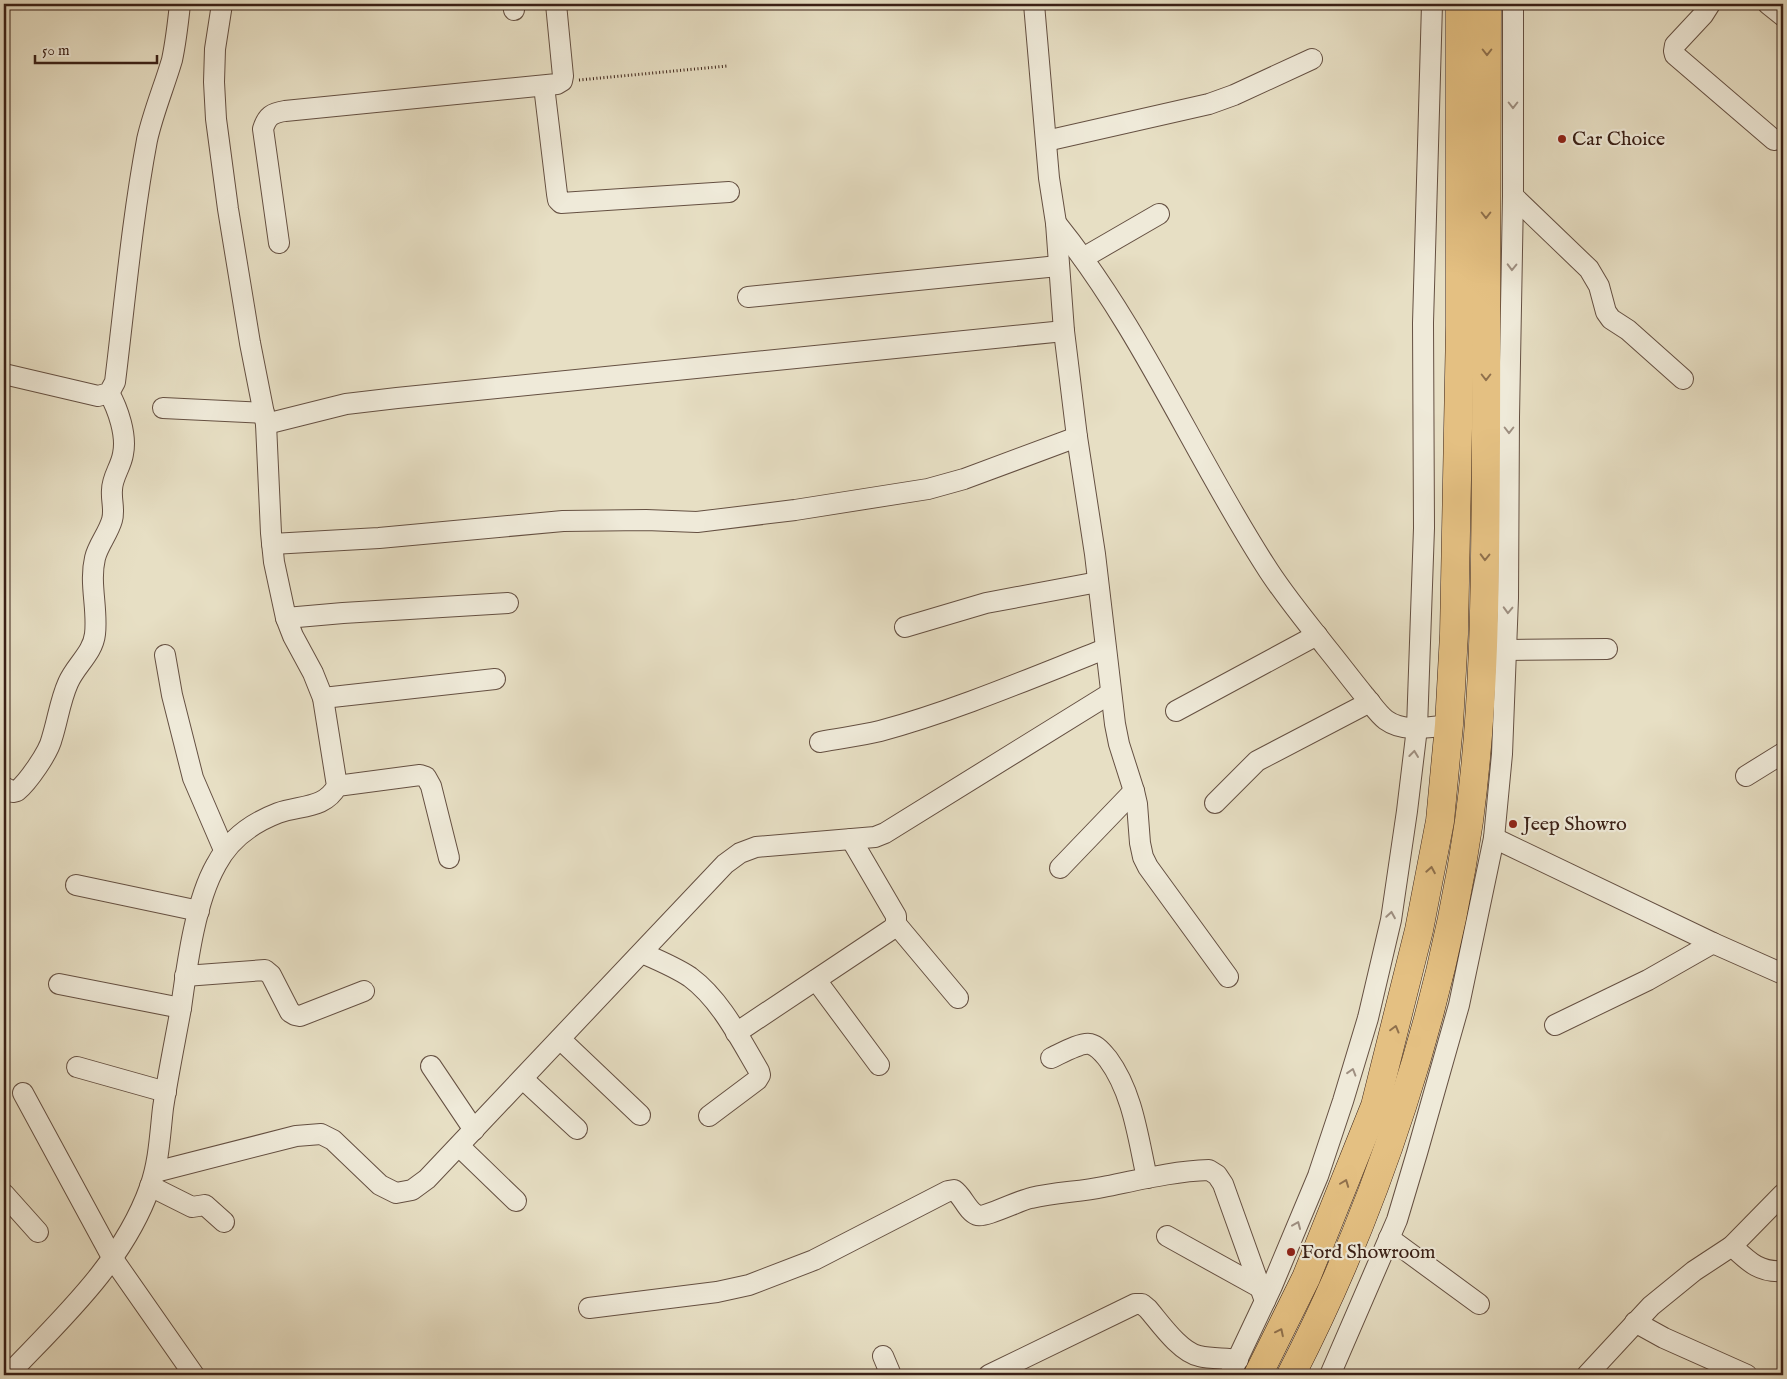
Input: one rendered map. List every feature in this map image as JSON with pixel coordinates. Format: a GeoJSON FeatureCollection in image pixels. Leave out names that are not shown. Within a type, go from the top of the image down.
{"type":"FeatureCollection","features":[{"type":"Feature","properties":{"kind":"highway"},"geometry":{"type":"LineString","coordinates":[[1242,1370],[1306,1278],[1375,1106],[1430,880],[1440,821],[1449,725],[1454,634],[1460,326],[1460,4]]}},
{"type":"Feature","properties":{"kind":"highway"},"geometry":{"type":"LineString","coordinates":[[1291,1375],[1318,1323],[1363,1216],[1404,1098],[1423,1036],[1442,961],[1452,916],[1468,822],[1478,731],[1484,644],[1487,4]]}},
{"type":"Feature","properties":{"kind":"highway"},"geometry":{"type":"LineString","coordinates":[[1456,524],[1486,526]]}},
{"type":"Feature","properties":{"kind":"street"},"geometry":{"type":"LineString","coordinates":[[4,374],[98,396],[109,392],[115,382],[134,220],[147,140],[154,111],[172,59],[180,4]]}},
{"type":"Feature","properties":{"kind":"street"},"geometry":{"type":"LineString","coordinates":[[8,1375],[88,1290],[113,1260],[142,1206],[153,1179],[185,976],[199,910],[209,878],[224,850],[240,835],[259,822],[286,811],[324,802],[333,794],[337,786],[323,698],[313,672],[293,636],[282,606],[272,544],[265,418],[250,343],[228,209],[216,119],[215,49],[222,4]]}},
{"type":"Feature","properties":{"kind":"street"},"geometry":{"type":"LineString","coordinates":[[278,243],[263,129],[266,119],[274,112],[553,84],[564,76],[556,4]]}},
{"type":"Feature","properties":{"kind":"street"},"geometry":{"type":"LineString","coordinates":[[1034,4],[1046,141],[1056,223],[1064,331],[1119,744],[1134,791],[1143,856],[1148,867],[1228,977]]}},
{"type":"Feature","properties":{"kind":"street"},"geometry":{"type":"LineString","coordinates":[[989,1375],[1135,1304],[1142,1304],[1148,1309],[1180,1344],[1191,1353],[1242,1370],[1262,1294],[1318,1176],[1368,1018],[1391,920],[1417,728],[1424,528],[1423,323],[1432,4]]}},
{"type":"Feature","properties":{"kind":"street"},"geometry":{"type":"LineString","coordinates":[[1330,1375],[1397,1220],[1459,1005],[1494,838],[1502,754],[1508,598],[1513,196],[1513,4]]}},
{"type":"Feature","properties":{"kind":"street"},"geometry":{"type":"LineString","coordinates":[[1710,4],[1703,15],[1675,45],[1675,55],[1774,140]]}},
{"type":"Feature","properties":{"kind":"street"},"geometry":{"type":"LineString","coordinates":[[1768,4],[1783,16]]}},
{"type":"Feature","properties":{"kind":"street"},"geometry":{"type":"LineString","coordinates":[[1046,141],[1209,104],[1234,95],[1312,59]]}},
{"type":"Feature","properties":{"kind":"street"},"geometry":{"type":"LineString","coordinates":[[553,84],[557,194],[558,200],[562,203],[729,192]]}},
{"type":"Feature","properties":{"kind":"street"},"geometry":{"type":"LineString","coordinates":[[1513,196],[1590,269],[1599,286],[1606,312],[1611,319],[1628,330],[1683,380]]}},
{"type":"Feature","properties":{"kind":"street"},"geometry":{"type":"LineString","coordinates":[[1084,258],[1159,214]]}},
{"type":"Feature","properties":{"kind":"street"},"geometry":{"type":"LineString","coordinates":[[1056,223],[1084,258],[1134,335],[1244,531],[1266,566],[1316,635],[1386,720],[1400,727],[1417,728],[1449,725]]}},
{"type":"Feature","properties":{"kind":"street"},"geometry":{"type":"LineString","coordinates":[[748,297],[1058,266]]}},
{"type":"Feature","properties":{"kind":"street"},"geometry":{"type":"LineString","coordinates":[[163,408],[265,418],[346,404],[397,398],[1064,331]]}},
{"type":"Feature","properties":{"kind":"street"},"geometry":{"type":"LineString","coordinates":[[4,787],[13,792],[17,791],[46,753],[52,739],[56,718],[68,682],[92,646],[96,635],[93,578],[95,558],[113,518],[112,490],[114,477],[123,454],[121,420],[109,392]]}},
{"type":"Feature","properties":{"kind":"street"},"geometry":{"type":"LineString","coordinates":[[272,544],[378,538],[563,521],[646,520],[697,522],[815,508],[928,489],[964,479],[1077,438]]}},
{"type":"Feature","properties":{"kind":"street"},"geometry":{"type":"LineString","coordinates":[[905,627],[986,603],[1098,582]]}},
{"type":"Feature","properties":{"kind":"street"},"geometry":{"type":"LineString","coordinates":[[286,618],[508,603]]}},
{"type":"Feature","properties":{"kind":"street"},"geometry":{"type":"LineString","coordinates":[[1176,711],[1316,635]]}},
{"type":"Feature","properties":{"kind":"street"},"geometry":{"type":"LineString","coordinates":[[820,742],[877,732],[905,724],[1106,649]]}},
{"type":"Feature","properties":{"kind":"street"},"geometry":{"type":"LineString","coordinates":[[1506,650],[1607,649]]}},
{"type":"Feature","properties":{"kind":"street"},"geometry":{"type":"LineString","coordinates":[[165,655],[172,695],[193,778],[224,850]]}},
{"type":"Feature","properties":{"kind":"street"},"geometry":{"type":"LineString","coordinates":[[323,698],[496,680]]}},
{"type":"Feature","properties":{"kind":"street"},"geometry":{"type":"LineString","coordinates":[[153,1179],[296,1136],[322,1134],[333,1140],[380,1185],[396,1193],[412,1190],[427,1179],[459,1146],[725,864],[740,853],[756,848],[875,837],[895,828],[1111,693]]}},
{"type":"Feature","properties":{"kind":"street"},"geometry":{"type":"LineString","coordinates":[[1215,803],[1257,761],[1370,702]]}},
{"type":"Feature","properties":{"kind":"street"},"geometry":{"type":"LineString","coordinates":[[1746,776],[1783,753]]}},
{"type":"Feature","properties":{"kind":"street"},"geometry":{"type":"LineString","coordinates":[[337,786],[420,775],[426,777],[431,786],[449,858]]}},
{"type":"Feature","properties":{"kind":"street"},"geometry":{"type":"LineString","coordinates":[[1060,868],[1134,791]]}},
{"type":"Feature","properties":{"kind":"street"},"geometry":{"type":"LineString","coordinates":[[1494,838],[1713,943],[1783,974]]}},
{"type":"Feature","properties":{"kind":"street"},"geometry":{"type":"LineString","coordinates":[[736,1033],[892,929],[896,924],[896,916],[851,839]]}},
{"type":"Feature","properties":{"kind":"street"},"geometry":{"type":"LineString","coordinates":[[76,885],[199,910]]}},
{"type":"Feature","properties":{"kind":"street"},"geometry":{"type":"LineString","coordinates":[[896,924],[958,998]]}},
{"type":"Feature","properties":{"kind":"street"},"geometry":{"type":"LineString","coordinates":[[1555,1025],[1648,980],[1713,943]]}},
{"type":"Feature","properties":{"kind":"street"},"geometry":{"type":"LineString","coordinates":[[642,953],[670,965],[691,978],[715,1002],[759,1071],[760,1075],[757,1080],[710,1116]]}},
{"type":"Feature","properties":{"kind":"street"},"geometry":{"type":"LineString","coordinates":[[185,976],[265,970],[271,975],[290,1012],[294,1016],[300,1016],[364,991]]}},
{"type":"Feature","properties":{"kind":"street"},"geometry":{"type":"LineString","coordinates":[[816,980],[879,1065]]}},
{"type":"Feature","properties":{"kind":"street"},"geometry":{"type":"LineString","coordinates":[[59,984],[180,1008]]}},
{"type":"Feature","properties":{"kind":"street"},"geometry":{"type":"LineString","coordinates":[[560,1039],[640,1115]]}},
{"type":"Feature","properties":{"kind":"street"},"geometry":{"type":"LineString","coordinates":[[1051,1058],[1089,1043],[1104,1054],[1116,1069],[1124,1085],[1133,1113],[1147,1178]]}},
{"type":"Feature","properties":{"kind":"street"},"geometry":{"type":"LineString","coordinates":[[430,1066],[474,1130]]}},
{"type":"Feature","properties":{"kind":"street"},"geometry":{"type":"LineString","coordinates":[[77,1067],[166,1092]]}},
{"type":"Feature","properties":{"kind":"street"},"geometry":{"type":"LineString","coordinates":[[523,1078],[576,1129]]}},
{"type":"Feature","properties":{"kind":"street"},"geometry":{"type":"LineString","coordinates":[[23,1093],[113,1260],[194,1375]]}},
{"type":"Feature","properties":{"kind":"street"},"geometry":{"type":"LineString","coordinates":[[459,1146],[516,1201]]}},
{"type":"Feature","properties":{"kind":"street"},"geometry":{"type":"LineString","coordinates":[[589,1308],[717,1292],[749,1285],[814,1260],[948,1191],[954,1190],[959,1193],[970,1209],[975,1214],[981,1216],[1036,1197],[1102,1188],[1147,1178],[1198,1170],[1209,1170],[1217,1175],[1223,1184],[1262,1294]]}},
{"type":"Feature","properties":{"kind":"street"},"geometry":{"type":"LineString","coordinates":[[153,1179],[192,1207],[205,1205],[224,1222]]}},
{"type":"Feature","properties":{"kind":"street"},"geometry":{"type":"LineString","coordinates":[[4,1194],[38,1232]]}},
{"type":"Feature","properties":{"kind":"street"},"geometry":{"type":"LineString","coordinates":[[1587,1375],[1635,1322],[1668,1291],[1732,1246],[1783,1194]]}},
{"type":"Feature","properties":{"kind":"street"},"geometry":{"type":"LineString","coordinates":[[1167,1236],[1262,1294]]}},
{"type":"Feature","properties":{"kind":"street"},"geometry":{"type":"LineString","coordinates":[[1389,1238],[1479,1304]]}},
{"type":"Feature","properties":{"kind":"street"},"geometry":{"type":"LineString","coordinates":[[1732,1246],[1758,1268],[1769,1271],[1783,1271]]}},
{"type":"Feature","properties":{"kind":"street"},"geometry":{"type":"LineString","coordinates":[[1635,1322],[1664,1338],[1748,1375]]}},
{"type":"Feature","properties":{"kind":"street"},"geometry":{"type":"LineString","coordinates":[[884,1356],[892,1375]]}},
{"type":"Feature","properties":{"kind":"path"},"geometry":{"type":"LineString","coordinates":[[553,84],[727,66]]}},
{"type":"Feature","properties":{"kind":"place","name":"Car Choice"},"geometry":{"type":"Point","coordinates":[1562,139]}},
{"type":"Feature","properties":{"kind":"place","name":"Jeep Showro"},"geometry":{"type":"Point","coordinates":[1513,824]}},
{"type":"Feature","properties":{"kind":"place","name":"Ford Showroom"},"geometry":{"type":"Point","coordinates":[1291,1252]}}]}
